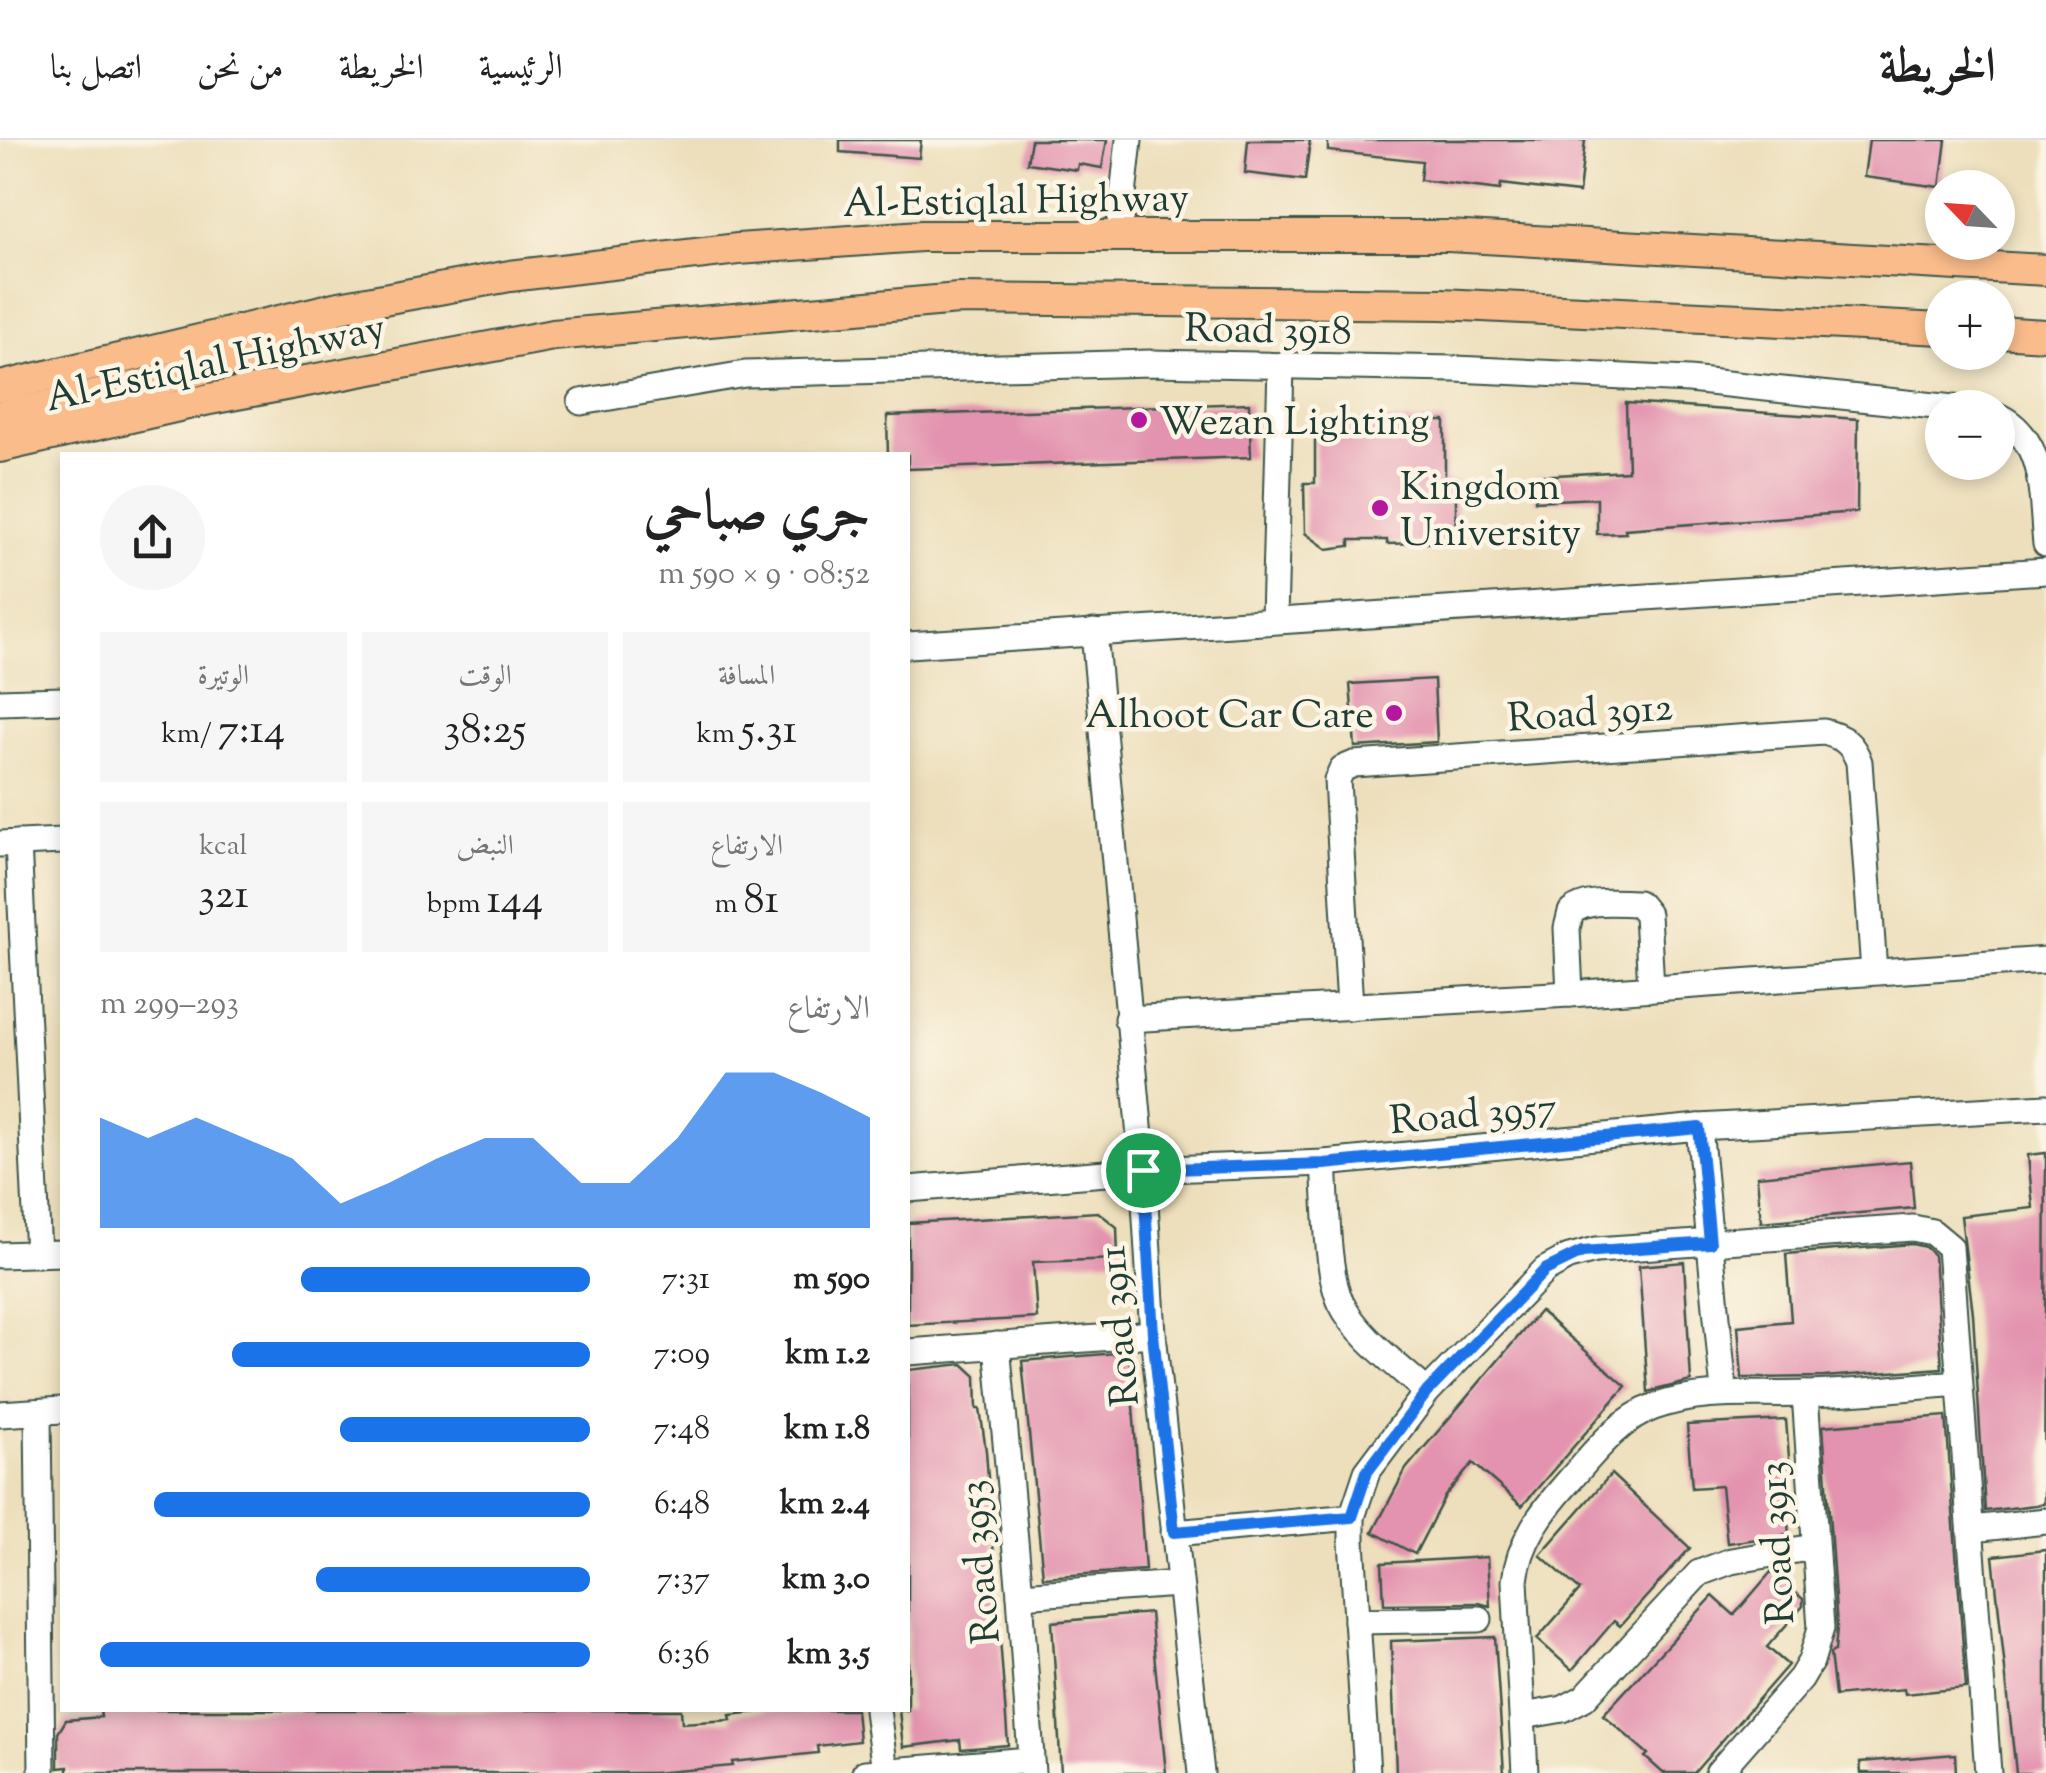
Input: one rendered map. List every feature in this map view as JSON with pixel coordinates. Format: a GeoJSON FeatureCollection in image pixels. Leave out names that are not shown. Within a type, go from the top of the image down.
{"type":"FeatureCollection","features":[{"type":"Feature","properties":{"kind":"main road","name":"Al-Estiqlal Highway"},"geometry":{"type":"LineString","coordinates":[[0,387],[334,308],[510,276],[738,249],[921,236],[1448,236],[2046,270]]}},
{"type":"Feature","properties":{"kind":"main road","name":"Al-Estiqlal Highway"},"geometry":{"type":"LineString","coordinates":[[0,447],[210,399],[553,335],[958,300],[1442,304],[1925,329]]}},
{"type":"Feature","properties":{"kind":"main road"},"geometry":{"type":"LineString","coordinates":[[0,417],[290,345],[315,332],[334,308]]}},
{"type":"Feature","properties":{"kind":"main road"},"geometry":{"type":"LineString","coordinates":[[2015,333],[2046,335]]}},
{"type":"Feature","properties":{"kind":"main road"},"geometry":{"type":"LineString","coordinates":[[0,369],[13,368],[47,377]]}},
{"type":"Feature","properties":{"kind":"street"},"geometry":{"type":"LineString","coordinates":[[1119,234],[1129,140]]}},
{"type":"Feature","properties":{"kind":"street","name":"Road 3918"},"geometry":{"type":"LineString","coordinates":[[582,402],[662,385],[745,374],[1150,362],[1455,369],[1690,380],[1925,405]]}},
{"type":"Feature","properties":{"kind":"street"},"geometry":{"type":"LineString","coordinates":[[1274,619],[1281,366]]}},
{"type":"Feature","properties":{"kind":"street"},"geometry":{"type":"LineString","coordinates":[[2015,425],[2036,456],[2046,544]]}},
{"type":"Feature","properties":{"kind":"street"},"geometry":{"type":"LineString","coordinates":[[910,646],[2046,571]]}},
{"type":"Feature","properties":{"kind":"street","name":"Road 3911"},"geometry":{"type":"LineString","coordinates":[[1094,632],[1143,1170],[1153,1334],[1201,1773]]}},
{"type":"Feature","properties":{"kind":"street"},"geometry":{"type":"LineString","coordinates":[[0,702],[60,700]]}},
{"type":"Feature","properties":{"kind":"street","name":"Road 3912"},"geometry":{"type":"LineString","coordinates":[[1350,1006],[1336,780],[1342,770],[1354,764],[1824,732],[1841,737],[1853,747],[1858,762],[1874,971]]}},
{"type":"Feature","properties":{"kind":"street"},"geometry":{"type":"LineString","coordinates":[[0,1255],[50,1253],[9,843],[60,841]]}},
{"type":"Feature","properties":{"kind":"street"},"geometry":{"type":"LineString","coordinates":[[1570,994],[1571,912],[1594,903],[1638,903],[1644,908],[1648,914],[1651,988]]}},
{"type":"Feature","properties":{"kind":"street"},"geometry":{"type":"LineString","coordinates":[[1127,1019],[1570,994],[2046,960]]}},
{"type":"Feature","properties":{"kind":"street","name":"Road 3957"},"geometry":{"type":"LineString","coordinates":[[910,1189],[1143,1170],[1324,1164],[1699,1128],[2046,1108]]}},
{"type":"Feature","properties":{"kind":"street"},"geometry":{"type":"LineString","coordinates":[[1699,1128],[1724,1392]]}},
{"type":"Feature","properties":{"kind":"street"},"geometry":{"type":"LineString","coordinates":[[1324,1164],[1333,1275],[1341,1303],[1366,1336],[1427,1392]]}},
{"type":"Feature","properties":{"kind":"street"},"geometry":{"type":"LineString","coordinates":[[1367,1773],[1352,1517],[1367,1472],[1427,1392],[1535,1280],[1557,1262],[1596,1250],[1913,1228],[1932,1232],[1950,1247],[1988,1773]]}},
{"type":"Feature","properties":{"kind":"street"},"geometry":{"type":"LineString","coordinates":[[910,1352],[1153,1334]]}},
{"type":"Feature","properties":{"kind":"street","name":"Road 3953"},"geometry":{"type":"LineString","coordinates":[[996,1345],[1020,1596],[1031,1766]]}},
{"type":"Feature","properties":{"kind":"street"},"geometry":{"type":"LineString","coordinates":[[1524,1773],[1514,1581],[1524,1543],[1540,1517],[1599,1448],[1628,1421],[1653,1407],[1724,1392],[1805,1394],[1959,1384]]}},
{"type":"Feature","properties":{"kind":"street","name":"Road 3913"},"geometry":{"type":"LineString","coordinates":[[1721,1772],[1790,1692],[1811,1661],[1821,1628],[1805,1394]]}},
{"type":"Feature","properties":{"kind":"street"},"geometry":{"type":"LineString","coordinates":[[0,1414],[50,1411],[52,1698],[42,1773]]}},
{"type":"Feature","properties":{"kind":"street"},"geometry":{"type":"LineString","coordinates":[[1174,1532],[1352,1517]]}},
{"type":"Feature","properties":{"kind":"street"},"geometry":{"type":"LineString","coordinates":[[1972,1529],[2046,1521]]}},
{"type":"Feature","properties":{"kind":"street"},"geometry":{"type":"LineString","coordinates":[[1523,1716],[1563,1708],[1593,1690],[1700,1573],[1731,1560],[1814,1547]]}},
{"type":"Feature","properties":{"kind":"street"},"geometry":{"type":"LineString","coordinates":[[1020,1596],[1180,1584]]}},
{"type":"Feature","properties":{"kind":"street"},"geometry":{"type":"LineString","coordinates":[[1358,1621],[1479,1619]]}},
{"type":"Feature","properties":{"kind":"street"},"geometry":{"type":"LineString","coordinates":[[877,1712],[875,1772],[1031,1766]]}},
{"type":"Feature","properties":{"kind":"building"},"geometry":{"type":"Polygon","coordinates":[[[840,140],[921,140],[919,158],[840,152],[840,140]]]}},
{"type":"Feature","properties":{"kind":"building"},"geometry":{"type":"Polygon","coordinates":[[[1031,140],[1107,140],[1102,168],[1078,164],[1077,170],[1027,163],[1031,140]]]}},
{"type":"Feature","properties":{"kind":"building"},"geometry":{"type":"Polygon","coordinates":[[[1248,140],[1310,140],[1305,180],[1245,173],[1248,140]]]}},
{"type":"Feature","properties":{"kind":"building"},"geometry":{"type":"Polygon","coordinates":[[[1328,140],[1585,140],[1579,193],[1501,184],[1500,190],[1420,180],[1422,161],[1328,151],[1328,140]]]}},
{"type":"Feature","properties":{"kind":"building"},"geometry":{"type":"Polygon","coordinates":[[[1869,140],[1946,140],[1942,170],[1925,170],[1925,185],[1864,177],[1869,140]]]}},
{"type":"Feature","properties":{"kind":"building"},"geometry":{"type":"Polygon","coordinates":[[[1249,403],[1251,457],[910,469],[910,452],[888,452],[887,416],[1249,403]]]}},
{"type":"Feature","properties":{"kind":"building"},"geometry":{"type":"Polygon","coordinates":[[[1626,403],[1858,419],[1857,512],[1597,534],[1597,498],[1535,501],[1537,476],[1628,471],[1626,403]]]}},
{"type":"Feature","properties":{"kind":"building","name":"Kingdom University"},"geometry":{"type":"Polygon","coordinates":[[[1315,421],[1445,421],[1445,481],[1456,481],[1456,542],[1387,544],[1387,540],[1350,540],[1350,546],[1327,549],[1305,533],[1304,483],[1315,483],[1315,421]]]}},
{"type":"Feature","properties":{"kind":"building","name":"Alhoot Car Care"},"geometry":{"type":"Polygon","coordinates":[[[1434,679],[1437,742],[1355,747],[1350,684],[1434,679]]]}},
{"type":"Feature","properties":{"kind":"building"},"geometry":{"type":"Polygon","coordinates":[[[2046,1153],[2044,1504],[1985,1511],[1973,1314],[1961,1216],[2033,1208],[2028,1155],[2046,1153]]]}},
{"type":"Feature","properties":{"kind":"building"},"geometry":{"type":"Polygon","coordinates":[[[1910,1161],[1914,1208],[1761,1222],[1757,1176],[1910,1161]]]}},
{"type":"Feature","properties":{"kind":"building"},"geometry":{"type":"Polygon","coordinates":[[[1098,1212],[1117,1227],[1118,1259],[1033,1262],[1037,1318],[910,1325],[910,1223],[1098,1212]]]}},
{"type":"Feature","properties":{"kind":"building"},"geometry":{"type":"Polygon","coordinates":[[[1912,1244],[1925,1247],[1934,1255],[1942,1368],[1824,1377],[1742,1378],[1738,1326],[1791,1321],[1786,1254],[1912,1244]]]}},
{"type":"Feature","properties":{"kind":"building"},"geometry":{"type":"Polygon","coordinates":[[[1684,1262],[1691,1381],[1648,1392],[1639,1266],[1684,1262]]]}},
{"type":"Feature","properties":{"kind":"building"},"geometry":{"type":"Polygon","coordinates":[[[1540,1311],[1626,1386],[1522,1506],[1473,1463],[1445,1496],[1415,1554],[1373,1532],[1406,1469],[1540,1311]]]}},
{"type":"Feature","properties":{"kind":"building"},"geometry":{"type":"Polygon","coordinates":[[[1129,1352],[1145,1570],[1043,1577],[1022,1361],[1129,1352]]]}},
{"type":"Feature","properties":{"kind":"building"},"geometry":{"type":"Polygon","coordinates":[[[963,1364],[976,1376],[977,1409],[986,1451],[1008,1745],[961,1749],[960,1740],[903,1747],[899,1712],[910,1712],[910,1370],[963,1364]]]}},
{"type":"Feature","properties":{"kind":"building"},"geometry":{"type":"Polygon","coordinates":[[[1946,1416],[1966,1688],[1835,1696],[1830,1653],[1835,1651],[1837,1627],[1823,1426],[1946,1416]]]}},
{"type":"Feature","properties":{"kind":"building"},"geometry":{"type":"Polygon","coordinates":[[[1786,1420],[1791,1483],[1785,1484],[1789,1535],[1727,1543],[1721,1486],[1692,1488],[1687,1425],[1786,1420]]]}},
{"type":"Feature","properties":{"kind":"building"},"geometry":{"type":"Polygon","coordinates":[[[1611,1474],[1690,1548],[1620,1626],[1614,1621],[1572,1670],[1537,1639],[1580,1590],[1540,1555],[1611,1474]]]}},
{"type":"Feature","properties":{"kind":"building"},"geometry":{"type":"Polygon","coordinates":[[[2046,1550],[2046,1773],[2016,1773],[1993,1556],[2046,1550]]]}},
{"type":"Feature","properties":{"kind":"building"},"geometry":{"type":"Polygon","coordinates":[[[1487,1557],[1490,1606],[1384,1604],[1382,1563],[1487,1557]]]}},
{"type":"Feature","properties":{"kind":"building"},"geometry":{"type":"Polygon","coordinates":[[[1771,1572],[1803,1599],[1803,1606],[1767,1647],[1788,1665],[1694,1773],[1663,1773],[1645,1757],[1648,1754],[1603,1715],[1713,1596],[1734,1615],[1771,1572]]]}},
{"type":"Feature","properties":{"kind":"building"},"geometry":{"type":"Polygon","coordinates":[[[1150,1613],[1166,1773],[1061,1773],[1052,1622],[1150,1613]]]}},
{"type":"Feature","properties":{"kind":"building"},"geometry":{"type":"Polygon","coordinates":[[[1495,1637],[1504,1773],[1396,1773],[1391,1641],[1495,1637]]]}},
{"type":"Feature","properties":{"kind":"building"},"geometry":{"type":"Polygon","coordinates":[[[100,1712],[681,1712],[682,1723],[731,1720],[730,1715],[756,1712],[856,1712],[859,1741],[817,1746],[818,1753],[653,1773],[68,1773],[68,1767],[58,1768],[58,1733],[66,1720],[101,1717],[100,1712]]]}},
{"type":"Feature","properties":{"kind":"building"},"geometry":{"type":"Polygon","coordinates":[[[1955,1754],[1956,1773],[1861,1773],[1860,1762],[1955,1754]]]}},
{"type":"Feature","properties":{"kind":"place","name":"Wezan Lighting"},"geometry":{"type":"Point","coordinates":[1139,420]}},
{"type":"Feature","properties":{"kind":"place","name":"Kingdom University"},"geometry":{"type":"Point","coordinates":[1380,508]}},
{"type":"Feature","properties":{"kind":"place","name":"Alhoot Car Care"},"geometry":{"type":"Point","coordinates":[1394,713]}},
{"type":"Feature","properties":{"kind":"route"},"geometry":{"type":"LineString","coordinates":[[1699,1128],[1710,1243],[1582,1252],[1545,1270],[1427,1392],[1367,1472],[1352,1517],[1174,1532],[1153,1334],[1143,1170],[1324,1164],[1699,1128]]}}]}
